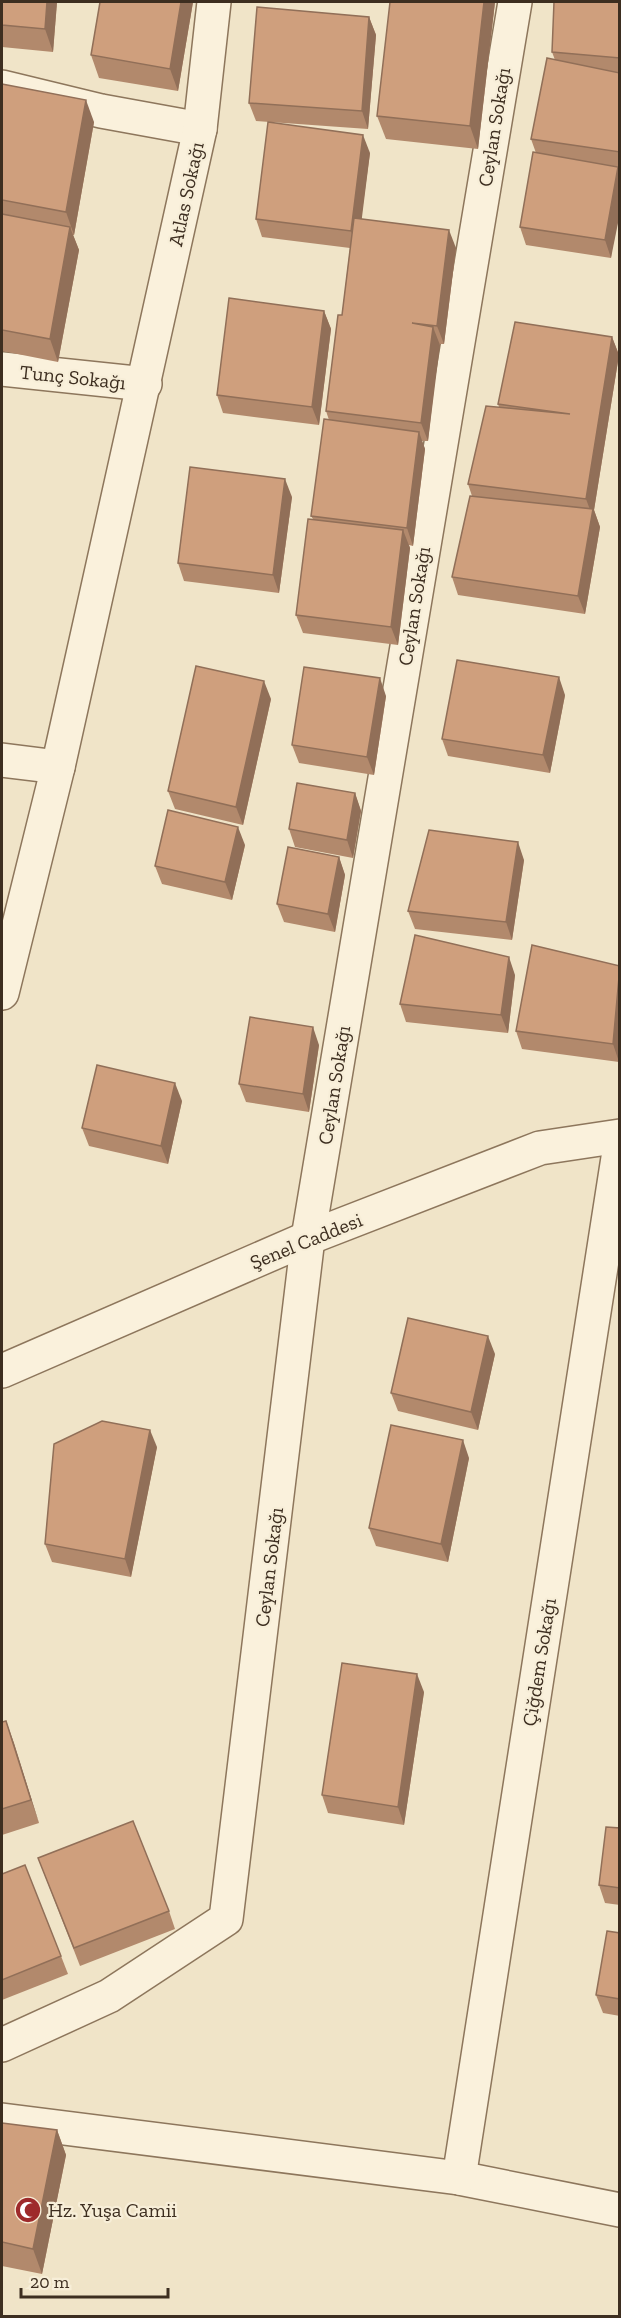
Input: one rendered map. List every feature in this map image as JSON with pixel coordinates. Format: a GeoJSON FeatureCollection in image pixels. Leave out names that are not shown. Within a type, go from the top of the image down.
{"type":"FeatureCollection","features":[{"type":"Feature","properties":{"kind":"street","name":"Atlas Sokağı"},"geometry":{"type":"LineString","coordinates":[[2,993],[58,767],[200,129],[214,2]]}},
{"type":"Feature","properties":{"kind":"street","name":"Ceylan Sokağı"},"geometry":{"type":"LineString","coordinates":[[2,2045],[109,1995],[226,1919],[308,1238],[515,2]]}},
{"type":"Feature","properties":{"kind":"street"},"geometry":{"type":"LineString","coordinates":[[2,87],[101,111],[200,129]]}},
{"type":"Feature","properties":{"kind":"street","name":"Tunç Sokağı"},"geometry":{"type":"LineString","coordinates":[[2,369],[145,384]]}},
{"type":"Feature","properties":{"kind":"street"},"geometry":{"type":"LineString","coordinates":[[2,760],[58,767]]}},
{"type":"Feature","properties":{"kind":"street","name":"Şenel Caddesi"},"geometry":{"type":"LineString","coordinates":[[2,1371],[308,1238],[540,1148],[620,1136]]}},
{"type":"Feature","properties":{"kind":"street","name":"Çiğdem Sokağı"},"geometry":{"type":"LineString","coordinates":[[459,2178],[620,1145]]}},
{"type":"Feature","properties":{"kind":"street"},"geometry":{"type":"LineString","coordinates":[[2,2120],[459,2178],[620,2210]]}},
{"type":"Feature","properties":{"kind":"building"},"geometry":{"type":"Polygon","coordinates":[[[2,2],[47,2],[45,29],[2,25],[2,2]]]}},
{"type":"Feature","properties":{"kind":"building"},"geometry":{"type":"Polygon","coordinates":[[[100,2],[181,2],[170,69],[91,55],[100,2]]]}},
{"type":"Feature","properties":{"kind":"building"},"geometry":{"type":"Polygon","coordinates":[[[390,2],[484,2],[470,126],[377,116],[390,2]]]}},
{"type":"Feature","properties":{"kind":"building"},"geometry":{"type":"Polygon","coordinates":[[[554,2],[620,2],[620,58],[552,52],[554,2]]]}},
{"type":"Feature","properties":{"kind":"building"},"geometry":{"type":"Polygon","coordinates":[[[257,7],[369,17],[362,111],[249,103],[257,7]]]}},
{"type":"Feature","properties":{"kind":"building"},"geometry":{"type":"Polygon","coordinates":[[[547,58],[620,73],[620,152],[531,139],[547,58]]]}},
{"type":"Feature","properties":{"kind":"building"},"geometry":{"type":"Polygon","coordinates":[[[2,84],[86,100],[66,212],[2,200],[2,84]]]}},
{"type":"Feature","properties":{"kind":"building"},"geometry":{"type":"Polygon","coordinates":[[[268,122],[363,135],[351,231],[256,219],[268,122]]]}},
{"type":"Feature","properties":{"kind":"building"},"geometry":{"type":"Polygon","coordinates":[[[533,152],[618,167],[605,240],[520,227],[533,152]]]}},
{"type":"Feature","properties":{"kind":"building"},"geometry":{"type":"Polygon","coordinates":[[[2,214],[70,227],[50,339],[2,330],[2,214]]]}},
{"type":"Feature","properties":{"kind":"building"},"geometry":{"type":"Polygon","coordinates":[[[354,218],[449,230],[437,326],[412,323],[433,327],[421,423],[326,411],[338,315],[342,315],[354,218]]]}},
{"type":"Feature","properties":{"kind":"building"},"geometry":{"type":"Polygon","coordinates":[[[229,298],[324,311],[312,407],[217,395],[229,298]]]}},
{"type":"Feature","properties":{"kind":"building"},"geometry":{"type":"Polygon","coordinates":[[[515,322],[612,337],[586,499],[468,484],[486,406],[570,414],[498,404],[515,322]]]}},
{"type":"Feature","properties":{"kind":"building"},"geometry":{"type":"Polygon","coordinates":[[[324,419],[419,432],[407,528],[311,516],[324,419]]]}},
{"type":"Feature","properties":{"kind":"building"},"geometry":{"type":"Polygon","coordinates":[[[190,467],[285,479],[273,575],[178,563],[190,467]]]}},
{"type":"Feature","properties":{"kind":"building"},"geometry":{"type":"Polygon","coordinates":[[[470,496],[593,509],[578,596],[452,577],[470,496]]]}},
{"type":"Feature","properties":{"kind":"building"},"geometry":{"type":"Polygon","coordinates":[[[308,519],[403,530],[391,627],[296,615],[308,519]]]}},
{"type":"Feature","properties":{"kind":"building"},"geometry":{"type":"Polygon","coordinates":[[[457,660],[559,677],[543,755],[442,739],[457,660]]]}},
{"type":"Feature","properties":{"kind":"building"},"geometry":{"type":"Polygon","coordinates":[[[196,666],[264,681],[236,807],[168,791],[196,666]]]}},
{"type":"Feature","properties":{"kind":"building"},"geometry":{"type":"Polygon","coordinates":[[[304,667],[380,678],[367,757],[292,745],[304,667]]]}},
{"type":"Feature","properties":{"kind":"building"},"geometry":{"type":"Polygon","coordinates":[[[297,783],[355,793],[347,840],[289,829],[297,783]]]}},
{"type":"Feature","properties":{"kind":"building"},"geometry":{"type":"Polygon","coordinates":[[[168,810],[238,827],[225,882],[155,866],[168,810]]]}},
{"type":"Feature","properties":{"kind":"building"},"geometry":{"type":"Polygon","coordinates":[[[429,830],[518,842],[506,922],[408,911],[429,830]]]}},
{"type":"Feature","properties":{"kind":"building"},"geometry":{"type":"Polygon","coordinates":[[[288,847],[339,857],[328,914],[277,904],[288,847]]]}},
{"type":"Feature","properties":{"kind":"building"},"geometry":{"type":"Polygon","coordinates":[[[415,935],[509,957],[501,1015],[400,1004],[415,935]]]}},
{"type":"Feature","properties":{"kind":"building"},"geometry":{"type":"Polygon","coordinates":[[[532,945],[620,966],[613,1044],[516,1031],[532,945]]]}},
{"type":"Feature","properties":{"kind":"building"},"geometry":{"type":"Polygon","coordinates":[[[250,1017],[313,1027],[303,1094],[239,1084],[250,1017]]]}},
{"type":"Feature","properties":{"kind":"building"},"geometry":{"type":"Polygon","coordinates":[[[97,1065],[175,1083],[161,1146],[82,1128],[97,1065]]]}},
{"type":"Feature","properties":{"kind":"building"},"geometry":{"type":"Polygon","coordinates":[[[408,1318],[488,1336],[471,1412],[391,1393],[408,1318]]]}},
{"type":"Feature","properties":{"kind":"building"},"geometry":{"type":"Polygon","coordinates":[[[102,1421],[150,1430],[125,1559],[45,1544],[54,1444],[102,1421]]]}},
{"type":"Feature","properties":{"kind":"building"},"geometry":{"type":"Polygon","coordinates":[[[391,1425],[463,1440],[441,1544],[369,1528],[391,1425]]]}},
{"type":"Feature","properties":{"kind":"building"},"geometry":{"type":"Polygon","coordinates":[[[342,1663],[417,1674],[398,1807],[322,1795],[342,1663]]]}},
{"type":"Feature","properties":{"kind":"building"},"geometry":{"type":"Polygon","coordinates":[[[6,1721],[31,1800],[2,1809],[2,1722],[6,1721]]]}},
{"type":"Feature","properties":{"kind":"building"},"geometry":{"type":"Polygon","coordinates":[[[133,1821],[169,1911],[74,1948],[38,1858],[133,1821]]]}},
{"type":"Feature","properties":{"kind":"building"},"geometry":{"type":"Polygon","coordinates":[[[606,1827],[620,1828],[620,1888],[599,1885],[606,1827]]]}},
{"type":"Feature","properties":{"kind":"building"},"geometry":{"type":"Polygon","coordinates":[[[25,1865],[61,1956],[2,1980],[2,1874],[25,1865]]]}},
{"type":"Feature","properties":{"kind":"building"},"geometry":{"type":"Polygon","coordinates":[[[607,1931],[620,1933],[620,1999],[596,1995],[607,1931]]]}},
{"type":"Feature","properties":{"kind":"building","name":"Hz. Yuşa Camii"},"geometry":{"type":"Polygon","coordinates":[[[2,2123],[57,2130],[33,2249],[2,2242],[2,2123]]]}},
{"type":"Feature","properties":{"kind":"place","name":"Hz. Yuşa Camii"},"geometry":{"type":"Point","coordinates":[28,2210]}}]}
